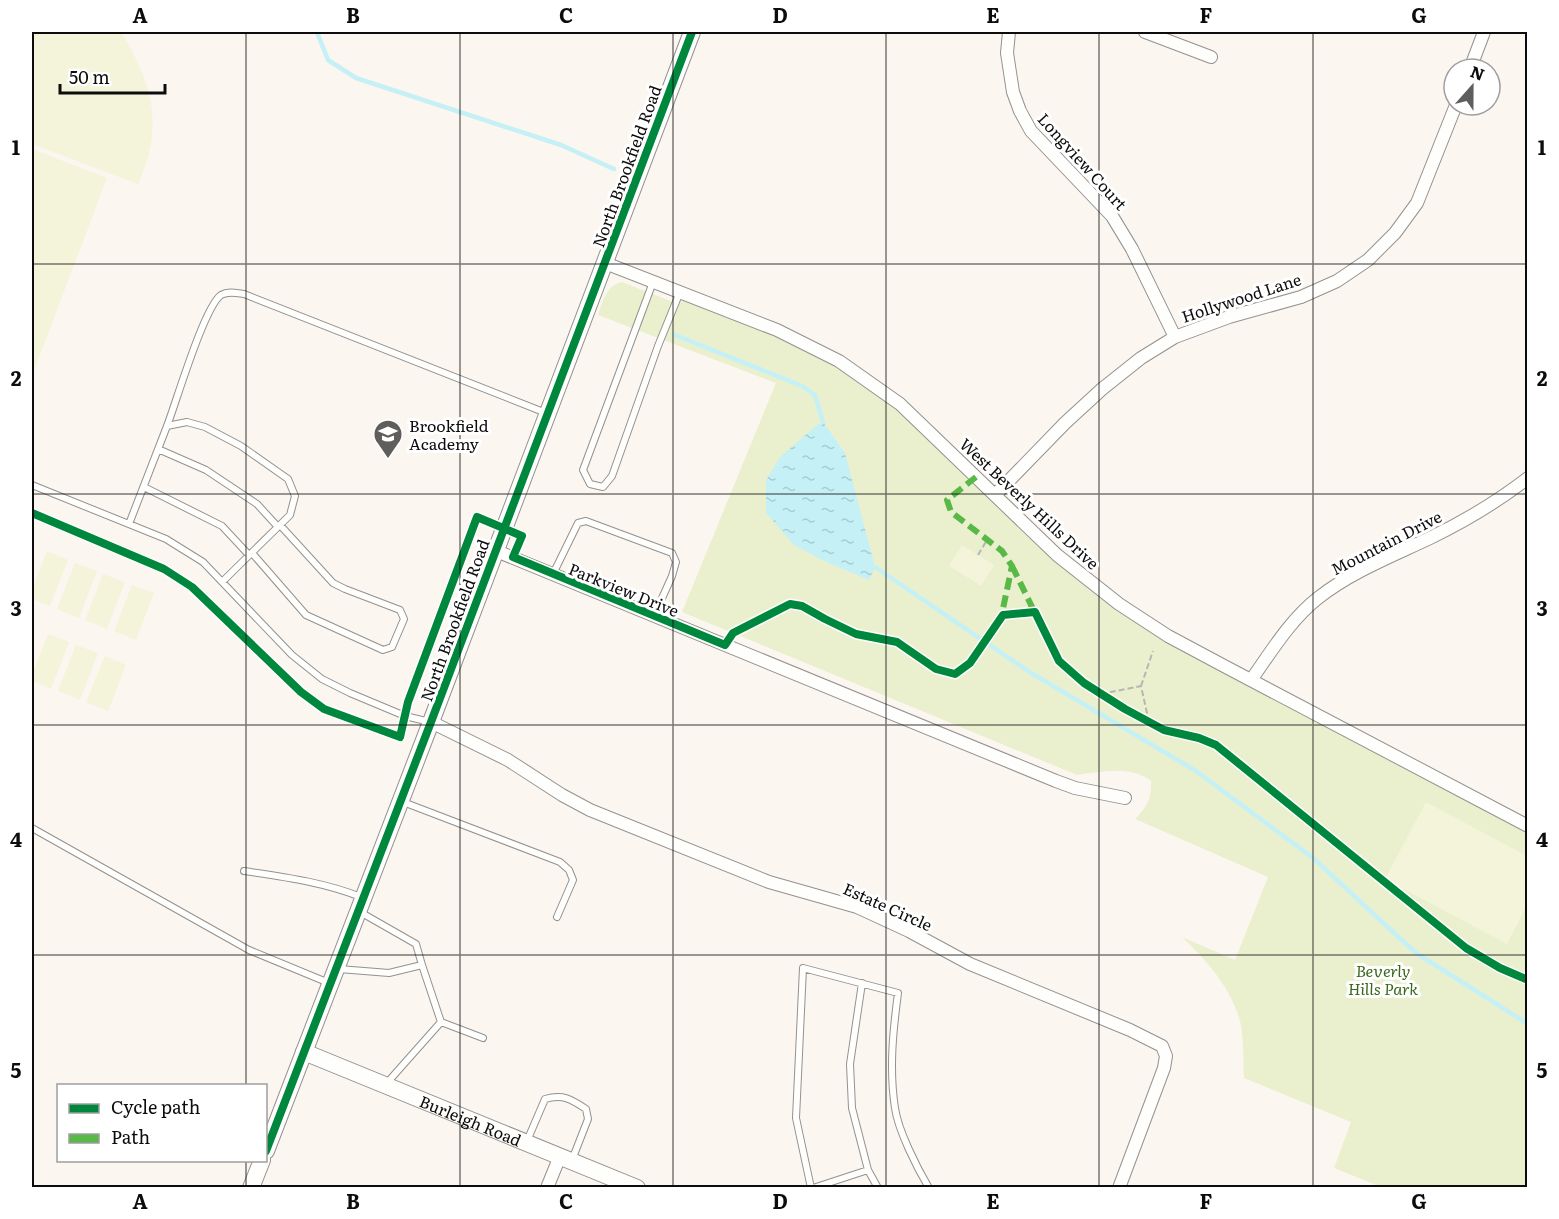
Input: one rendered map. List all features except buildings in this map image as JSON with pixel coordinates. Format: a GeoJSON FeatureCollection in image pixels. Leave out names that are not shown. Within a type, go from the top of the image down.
{"type":"FeatureCollection","features":[{"type":"Feature","properties":{"kind":"street","name":"North Brookfield Road"},"geometry":{"type":"LineString","coordinates":[[267,1148],[692,32]]}},
{"type":"Feature","properties":{"kind":"street","name":"Longview Court"},"geometry":{"type":"LineString","coordinates":[[1009,32],[1007,53],[1013,92],[1030,131],[1112,216],[1132,249],[1175,337]]}},
{"type":"Feature","properties":{"kind":"street"},"geometry":{"type":"LineString","coordinates":[[1145,32],[1211,57]]}},
{"type":"Feature","properties":{"kind":"street"},"geometry":{"type":"LineString","coordinates":[[1475,57],[1484,32]]}},
{"type":"Feature","properties":{"kind":"street","name":"Hollywood Lane"},"geometry":{"type":"LineString","coordinates":[[996,494],[1102,388],[1141,358],[1175,337],[1229,317],[1301,297],[1337,281],[1368,260],[1395,233],[1417,202],[1451,117]]}},
{"type":"Feature","properties":{"kind":"street","name":"West Beverly Hills Drive"},"geometry":{"type":"LineString","coordinates":[[605,263],[777,330],[839,361],[900,404],[1057,555],[1119,604],[1168,636],[1527,826]]}},
{"type":"Feature","properties":{"kind":"street","name":"Mountain Drive"},"geometry":{"type":"LineString","coordinates":[[1251,680],[1280,640],[1316,600],[1366,568],[1485,509],[1527,478]]}},
{"type":"Feature","properties":{"kind":"street","name":"Parkview Drive"},"geometry":{"type":"LineString","coordinates":[[494,550],[1056,782],[1125,798]]}},
{"type":"Feature","properties":{"kind":"street","name":"Estate Circle"},"geometry":{"type":"LineString","coordinates":[[430,723],[490,750],[562,795],[599,813],[769,882],[857,907],[909,931],[970,964],[1130,1030],[1162,1046],[1166,1056],[1164,1068],[1119,1188]]}},
{"type":"Feature","properties":{"kind":"street","name":"Burleigh Road"},"geometry":{"type":"LineString","coordinates":[[304,1052],[637,1188]]}},
{"type":"Feature","properties":{"kind":"street"},"geometry":{"type":"LineString","coordinates":[[547,1188],[566,1158]]}},
{"type":"Feature","properties":{"kind":"street"},"geometry":{"type":"LineString","coordinates":[[251,1188],[262,1162]]}},
{"type":"Feature","properties":{"kind":"lane"},"geometry":{"type":"LineString","coordinates":[[653,282],[583,470],[590,484],[603,487],[612,476],[658,346],[680,292]]}},
{"type":"Feature","properties":{"kind":"lane"},"geometry":{"type":"LineString","coordinates":[[129,525],[206,318],[221,296],[231,292],[244,294],[546,413]]}},
{"type":"Feature","properties":{"kind":"lane"},"geometry":{"type":"LineString","coordinates":[[167,426],[187,422],[205,427],[241,446],[288,479],[295,496],[290,515],[222,582]]}},
{"type":"Feature","properties":{"kind":"lane"},"geometry":{"type":"LineString","coordinates":[[144,487],[222,526],[306,615],[383,650],[392,647],[404,619],[399,610],[345,590],[333,583],[256,504],[206,470],[158,449]]}},
{"type":"Feature","properties":{"kind":"lane"},"geometry":{"type":"LineString","coordinates":[[32,484],[166,539],[203,562],[292,655],[322,679],[405,716],[430,723]]}},
{"type":"Feature","properties":{"kind":"lane"},"geometry":{"type":"LineString","coordinates":[[553,574],[578,523],[586,521],[672,553],[676,562],[672,576],[654,616]]}},
{"type":"Feature","properties":{"kind":"lane"},"geometry":{"type":"LineString","coordinates":[[399,801],[560,862],[569,870],[573,880],[557,917]]}},
{"type":"Feature","properties":{"kind":"lane"},"geometry":{"type":"LineString","coordinates":[[32,828],[249,950],[332,976],[389,973],[422,964]]}},
{"type":"Feature","properties":{"kind":"lane"},"geometry":{"type":"LineString","coordinates":[[244,871],[334,886],[416,944],[441,1022]]}},
{"type":"Feature","properties":{"kind":"lane"},"geometry":{"type":"LineString","coordinates":[[868,1170],[812,1188],[796,1118],[803,968],[898,993],[892,1048],[895,1110],[915,1165],[929,1188]]}},
{"type":"Feature","properties":{"kind":"lane"},"geometry":{"type":"LineString","coordinates":[[862,983],[850,1064],[851,1097],[868,1170],[878,1188]]}},
{"type":"Feature","properties":{"kind":"lane"},"geometry":{"type":"LineString","coordinates":[[441,1022],[483,1038]]}},
{"type":"Feature","properties":{"kind":"lane"},"geometry":{"type":"LineString","coordinates":[[385,1085],[441,1022]]}},
{"type":"Feature","properties":{"kind":"lane"},"geometry":{"type":"LineString","coordinates":[[527,1142],[545,1099],[558,1095],[574,1101],[586,1109],[588,1119],[566,1158]]}},
{"type":"Feature","properties":{"kind":"path"},"geometry":{"type":"LineString","coordinates":[[978,555],[987,540]]}},
{"type":"Feature","properties":{"kind":"path"},"geometry":{"type":"LineString","coordinates":[[1149,722],[1141,686],[1153,651]]}},
{"type":"Feature","properties":{"kind":"path"},"geometry":{"type":"LineString","coordinates":[[1101,694],[1141,686]]}},
{"type":"Feature","properties":{"kind":"green space"},"geometry":{"type":"Polygon","coordinates":[[[32,32],[121,32],[137,60],[151,104],[152,136],[148,157],[138,184],[32,144],[32,32]]]}},
{"type":"Feature","properties":{"kind":"green space"},"geometry":{"type":"Polygon","coordinates":[[[32,149],[107,178],[32,376],[32,149]]]}},
{"type":"Feature","properties":{"kind":"green space","name":"Beverly Hills Park"},"geometry":{"type":"Polygon","coordinates":[[[622,282],[678,304],[685,299],[691,300],[780,338],[843,370],[887,399],[1051,558],[1101,599],[1143,627],[1207,664],[1527,830],[1527,1187],[1381,1187],[1334,1168],[1351,1122],[1244,1078],[1242,1031],[1234,1005],[1215,973],[1182,937],[1235,960],[1268,877],[1135,819],[1148,802],[1151,781],[1125,771],[1077,775],[682,612],[776,383],[598,315],[609,291],[622,282]]]}},
{"type":"Feature","properties":{"kind":"green space"},"geometry":{"type":"Polygon","coordinates":[[[962,545],[994,565],[981,586],[949,566],[962,545]]]}},
{"type":"Feature","properties":{"kind":"green space"},"geometry":{"type":"Polygon","coordinates":[[[47,551],[68,560],[50,606],[32,599],[32,590],[47,551]]]}},
{"type":"Feature","properties":{"kind":"green space"},"geometry":{"type":"Polygon","coordinates":[[[75,563],[97,571],[79,618],[57,609],[75,563]]]}},
{"type":"Feature","properties":{"kind":"green space"},"geometry":{"type":"Polygon","coordinates":[[[103,574],[125,582],[107,629],[85,620],[103,574]]]}},
{"type":"Feature","properties":{"kind":"green space"},"geometry":{"type":"Polygon","coordinates":[[[132,585],[154,593],[136,640],[114,631],[132,585]]]}},
{"type":"Feature","properties":{"kind":"green space"},"geometry":{"type":"Polygon","coordinates":[[[48,634],[69,642],[51,689],[32,681],[32,675],[48,634]]]}},
{"type":"Feature","properties":{"kind":"green space"},"geometry":{"type":"Polygon","coordinates":[[[76,645],[98,653],[80,700],[58,691],[76,645]]]}},
{"type":"Feature","properties":{"kind":"green space"},"geometry":{"type":"Polygon","coordinates":[[[105,656],[126,665],[108,711],[86,702],[105,656]]]}},
{"type":"Feature","properties":{"kind":"green space"},"geometry":{"type":"Polygon","coordinates":[[[1426,802],[1527,856],[1527,905],[1507,944],[1385,879],[1426,802]]]}},
{"type":"Feature","properties":{"kind":"water"},"geometry":{"type":"Polygon","coordinates":[[[823,422],[845,453],[875,567],[869,580],[824,561],[794,545],[766,513],[766,480],[780,457],[823,422]]]}},
{"type":"Feature","properties":{"kind":"waterway"},"geometry":{"type":"LineString","coordinates":[[317,32],[328,60],[356,78],[561,145],[614,169]]}},
{"type":"Feature","properties":{"kind":"waterway"},"geometry":{"type":"LineString","coordinates":[[675,335],[802,386],[815,395],[823,422]]}},
{"type":"Feature","properties":{"kind":"waterway"},"geometry":{"type":"LineString","coordinates":[[875,567],[1028,671],[1196,771],[1313,858],[1416,953],[1528,1024]]}},
{"type":"Feature","properties":{"kind":"marked path"},"geometry":{"type":"LineString","coordinates":[[976,477],[947,500],[951,512],[1002,551],[1012,566],[1001,618]]}},
{"type":"Feature","properties":{"kind":"marked path"},"geometry":{"type":"LineString","coordinates":[[1012,566],[1036,615]]}},
{"type":"Feature","properties":{"kind":"cycle path"},"geometry":{"type":"LineString","coordinates":[[267,1148],[692,32]]}},
{"type":"Feature","properties":{"kind":"cycle path"},"geometry":{"type":"LineString","coordinates":[[32,513],[164,569],[192,587],[301,692],[324,709],[400,737],[408,702],[477,517],[522,536],[513,557],[725,645],[733,633],[790,604],[802,606],[856,634],[897,642],[936,669],[955,674],[970,663],[1003,615],[1035,612],[1059,661],[1084,683],[1164,730],[1199,738],[1216,745],[1466,948],[1500,968],[1528,980]]}},
{"type":"Feature","properties":{"kind":"place","name":"Brookfield Academy"},"geometry":{"type":"Point","coordinates":[388,460]}}]}
